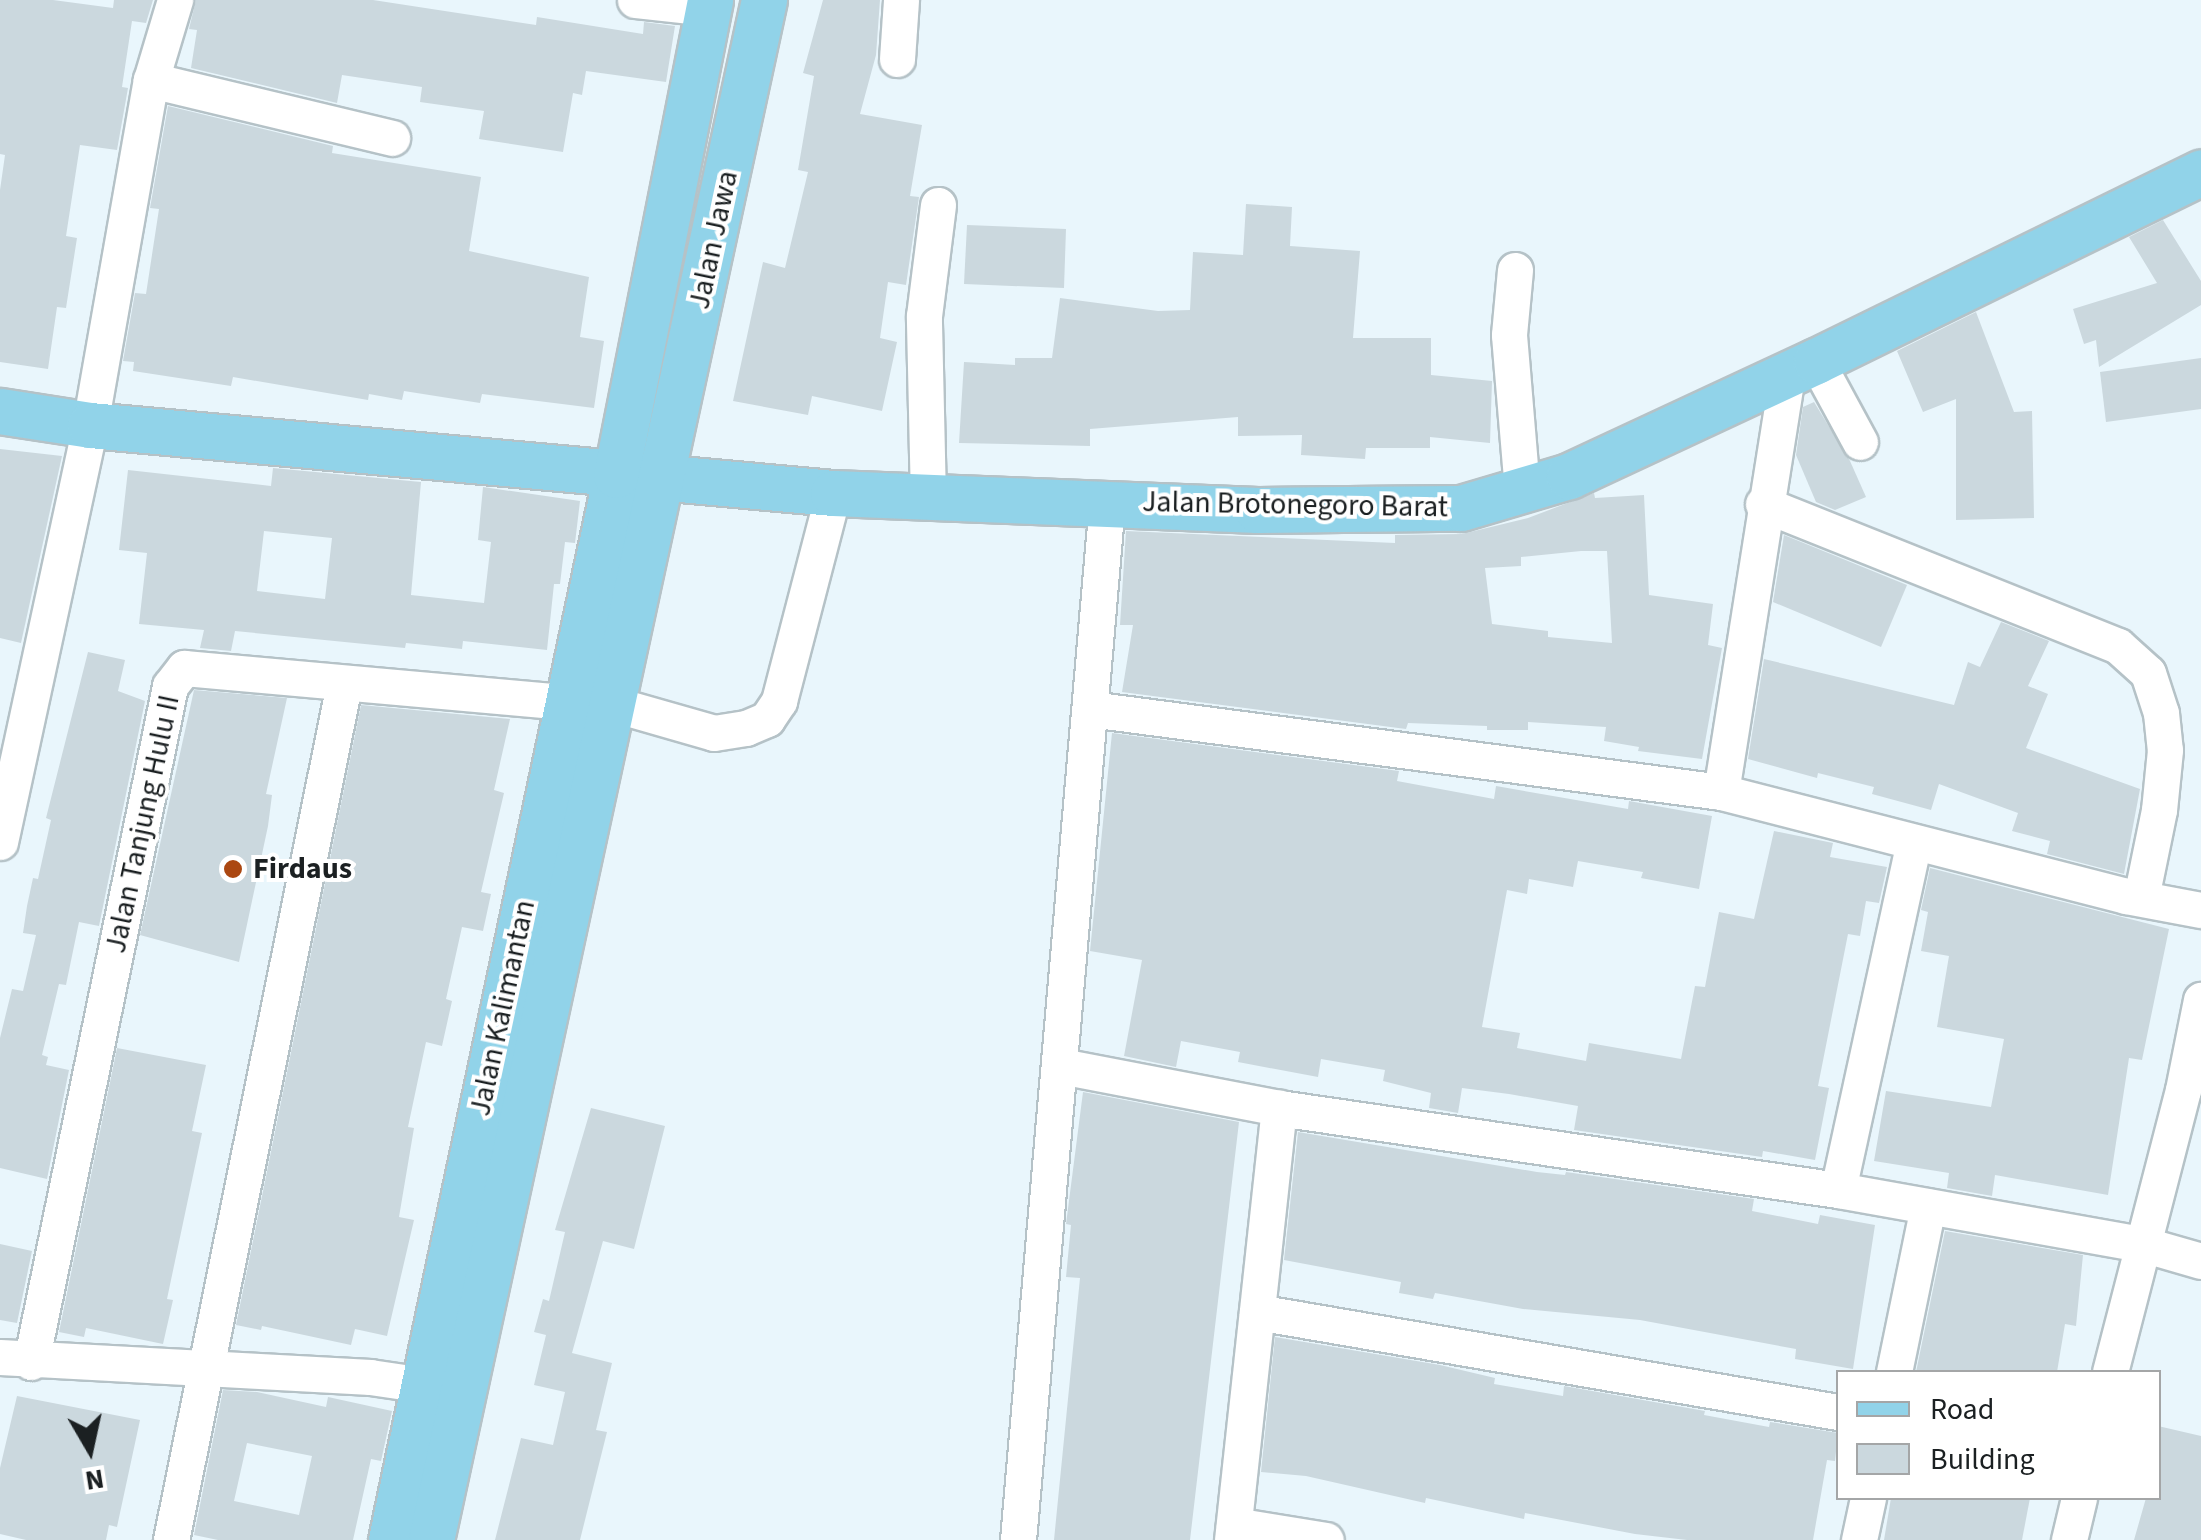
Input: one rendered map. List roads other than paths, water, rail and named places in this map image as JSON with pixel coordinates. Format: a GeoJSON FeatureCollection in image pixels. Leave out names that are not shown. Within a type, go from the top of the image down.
{"type":"FeatureCollection","features":[{"type":"Feature","properties":{"kind":"main road","name":"Jalan Jawa"},"geometry":{"type":"LineString","coordinates":[[662,480],[764,0]]}},
{"type":"Feature","properties":{"kind":"main road","name":"Jalan Jawa"},"geometry":{"type":"LineString","coordinates":[[616,476],[709,4]]}},
{"type":"Feature","properties":{"kind":"main road","name":"Jalan Brotonegoro Barat"},"geometry":{"type":"LineString","coordinates":[[0,411],[90,425],[616,476],[928,499],[1107,501],[1258,510],[1461,508],[1569,476],[1802,368],[2201,172]]}},
{"type":"Feature","properties":{"kind":"main road","name":"Jalan Kalimantan"},"geometry":{"type":"LineString","coordinates":[[431,1540],[568,702],[616,476]]}},
{"type":"Feature","properties":{"kind":"main road","name":"Jalan Kalimantan"},"geometry":{"type":"LineString","coordinates":[[391,1540],[424,1385],[502,1116],[613,704],[662,480]]}},
{"type":"Feature","properties":{"kind":"street"},"geometry":{"type":"LineString","coordinates":[[635,0],[709,4]]}},
{"type":"Feature","properties":{"kind":"street"},"geometry":{"type":"LineString","coordinates":[[896,59],[901,0]]}},
{"type":"Feature","properties":{"kind":"street"},"geometry":{"type":"LineString","coordinates":[[0,842],[90,425],[150,80],[171,1]]}},
{"type":"Feature","properties":{"kind":"street"},"geometry":{"type":"LineString","coordinates":[[150,80],[392,138]]}},
{"type":"Feature","properties":{"kind":"street"},"geometry":{"type":"LineString","coordinates":[[928,499],[924,316],[938,204]]}},
{"type":"Feature","properties":{"kind":"street"},"geometry":{"type":"LineString","coordinates":[[1515,270],[1509,335],[1522,490]]}},
{"type":"Feature","properties":{"kind":"street"},"geometry":{"type":"LineString","coordinates":[[1802,368],[1860,442]]}},
{"type":"Feature","properties":{"kind":"street"},"geometry":{"type":"LineString","coordinates":[[1722,792],[1763,504],[1802,368]]}},
{"type":"Feature","properties":{"kind":"street"},"geometry":{"type":"LineString","coordinates":[[613,704],[714,732],[746,728],[767,719],[779,701],[833,492]]}},
{"type":"Feature","properties":{"kind":"street"},"geometry":{"type":"LineString","coordinates":[[1018,1540],[1107,501]]}},
{"type":"Feature","properties":{"kind":"street"},"geometry":{"type":"LineString","coordinates":[[1763,504],[2118,646],[2148,673],[2161,712],[2165,750],[2159,810],[2141,898]]}},
{"type":"Feature","properties":{"kind":"street","name":"Jalan Tanjung Hulu II"},"geometry":{"type":"LineString","coordinates":[[15,1360],[170,686],[184,668],[568,702]]}},
{"type":"Feature","properties":{"kind":"street"},"geometry":{"type":"LineString","coordinates":[[170,1540],[344,684]]}},
{"type":"Feature","properties":{"kind":"street"},"geometry":{"type":"LineString","coordinates":[[1090,709],[1722,792],[2201,910]]}},
{"type":"Feature","properties":{"kind":"street"},"geometry":{"type":"LineString","coordinates":[[1838,1190],[1914,842]]}},
{"type":"Feature","properties":{"kind":"street"},"geometry":{"type":"LineString","coordinates":[[2110,1370],[2142,1244],[2192,1092],[2201,1000]]}},
{"type":"Feature","properties":{"kind":"street"},"geometry":{"type":"LineString","coordinates":[[1061,1066],[1279,1108],[1838,1190],[2142,1244],[2201,1261]]}},
{"type":"Feature","properties":{"kind":"street"},"geometry":{"type":"LineString","coordinates":[[1279,1108],[1233,1533],[1326,1540]]}},
{"type":"Feature","properties":{"kind":"street"},"geometry":{"type":"LineString","coordinates":[[1894,1370],[1928,1206]]}},
{"type":"Feature","properties":{"kind":"street"},"geometry":{"type":"LineString","coordinates":[[1257,1312],[1836,1412]]}},
{"type":"Feature","properties":{"kind":"street"},"geometry":{"type":"LineString","coordinates":[[15,1360],[208,1368],[424,1385]]}},
{"type":"Feature","properties":{"kind":"street"},"geometry":{"type":"LineString","coordinates":[[1859,1540],[1868,1500]]}},
{"type":"Feature","properties":{"kind":"street"},"geometry":{"type":"LineString","coordinates":[[2069,1540],[2079,1500]]}},
{"type":"Feature","properties":{"kind":"place","name":"Firdaus"},"geometry":{"type":"Point","coordinates":[233,869]}}]}
